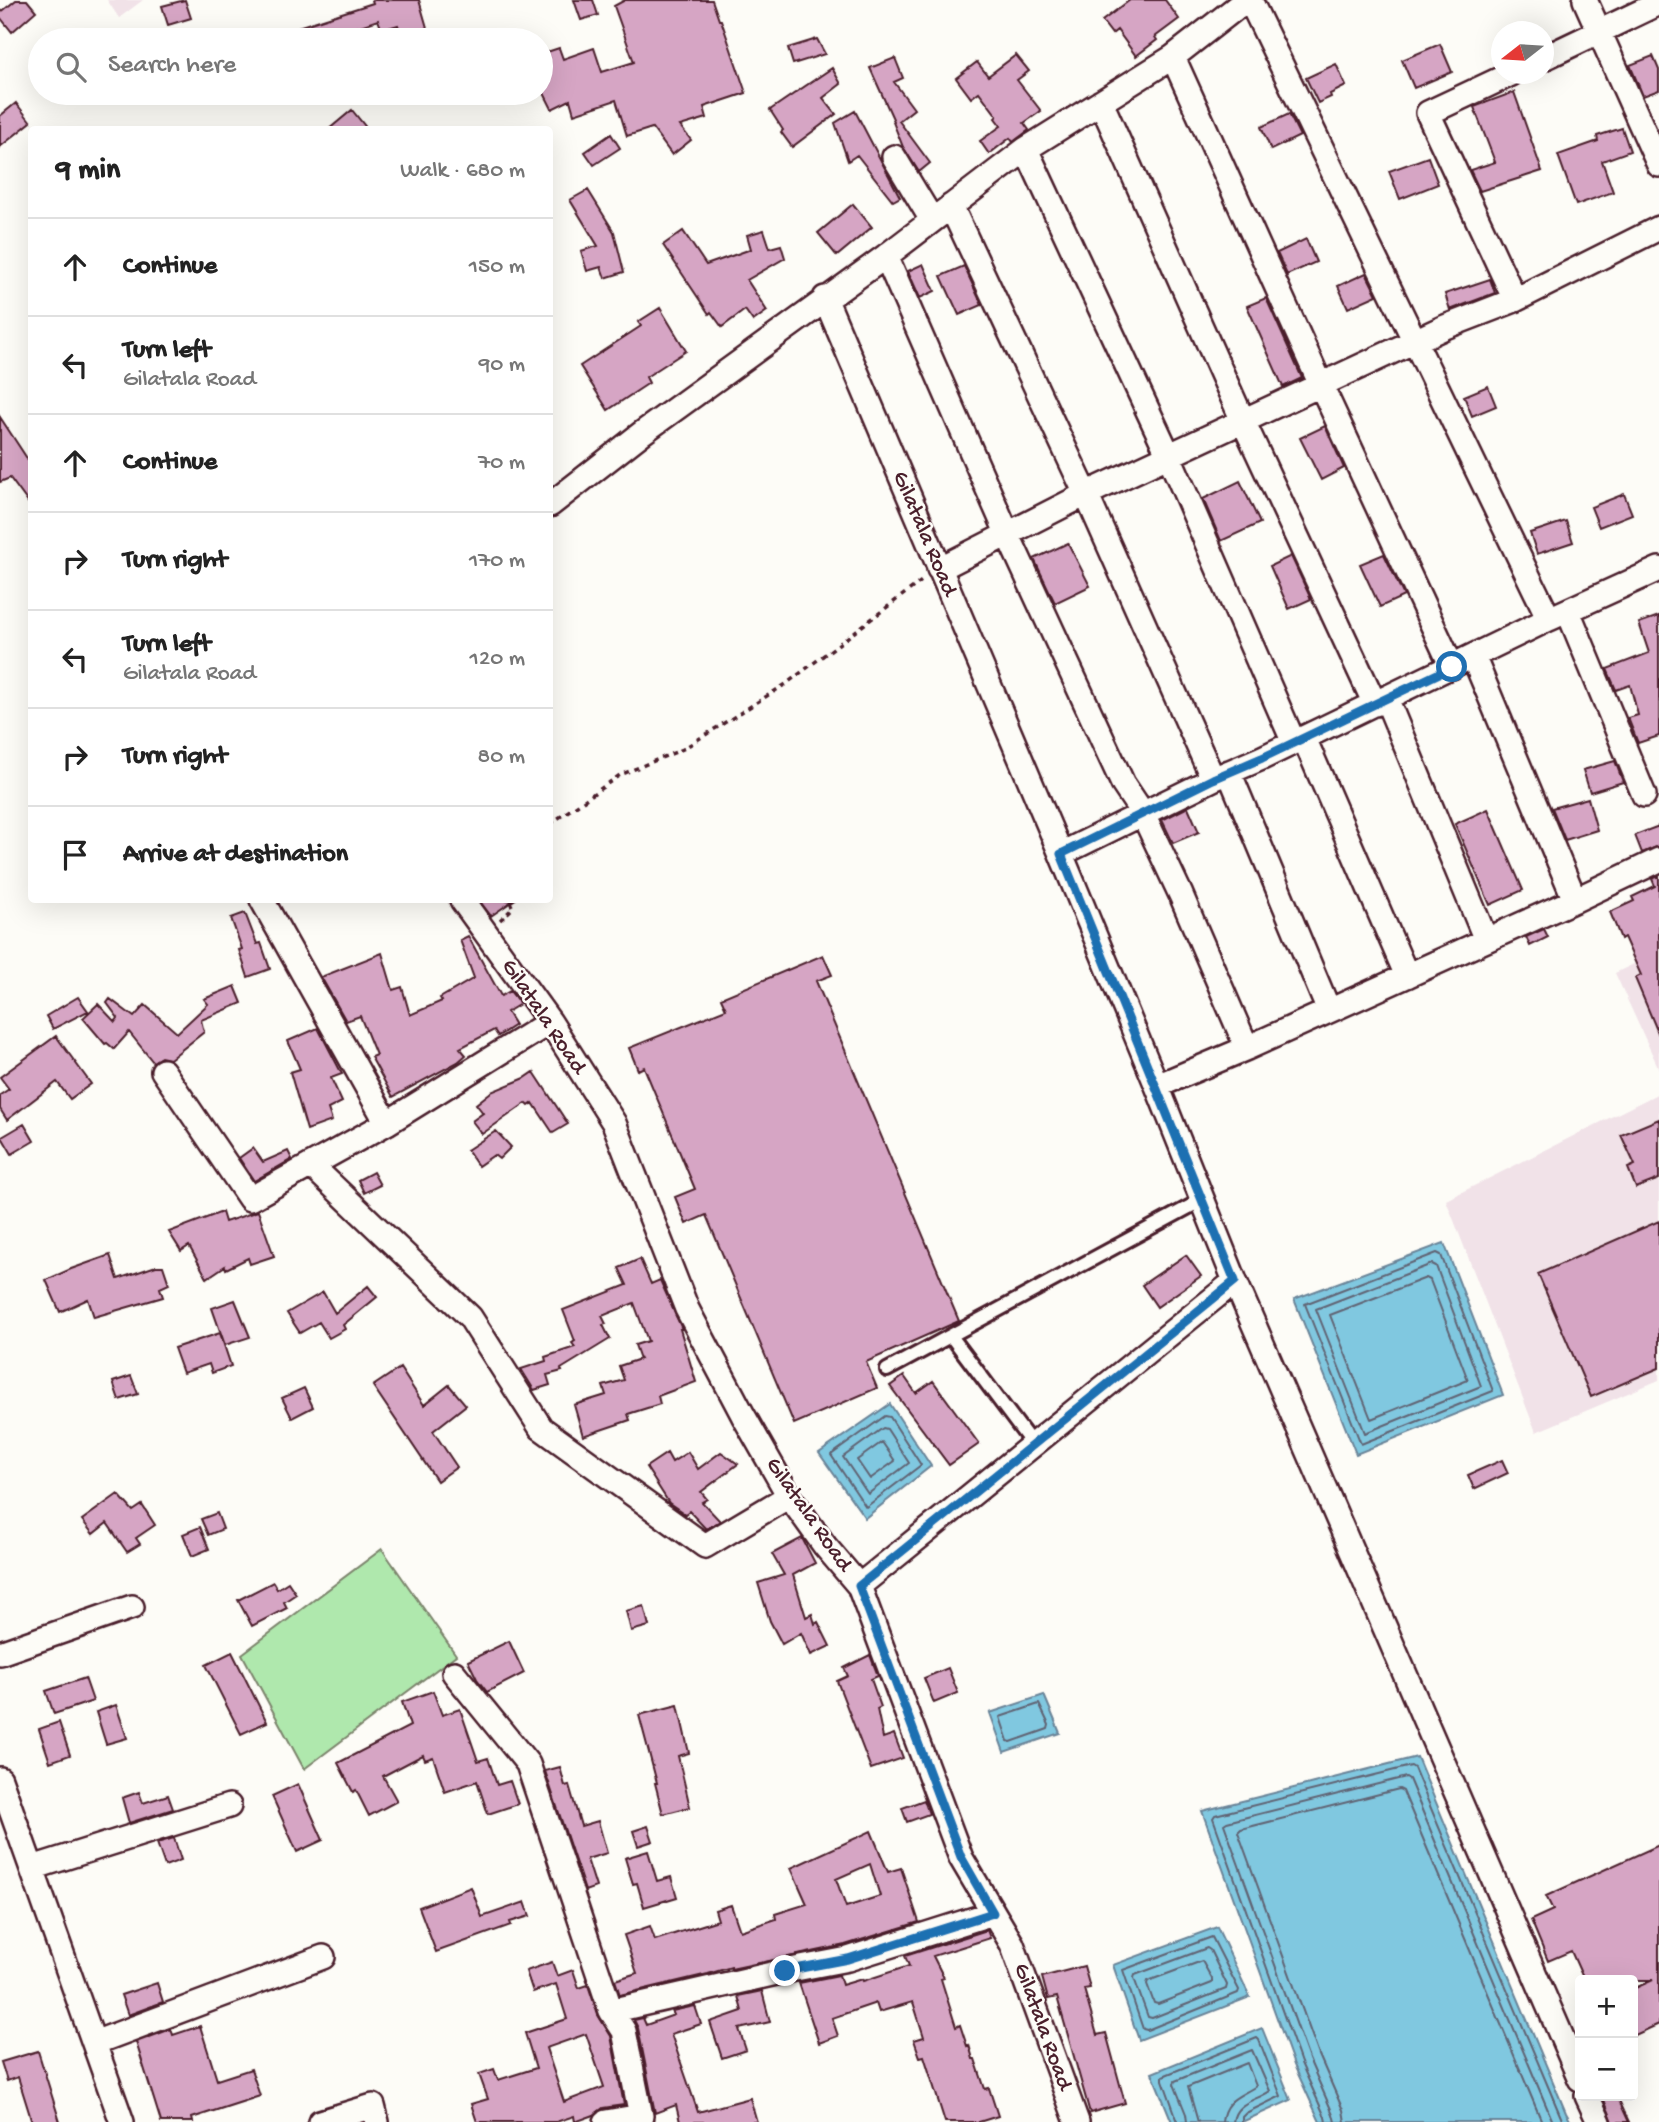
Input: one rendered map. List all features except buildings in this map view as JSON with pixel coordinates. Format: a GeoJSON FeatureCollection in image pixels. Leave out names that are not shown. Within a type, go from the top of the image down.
{"type":"FeatureCollection","features":[{"type":"Feature","properties":{"kind":"street"},"geometry":{"type":"LineString","coordinates":[[553,503],[642,433],[886,256],[1027,149],[1173,57],[1248,0],[1416,341],[1559,615],[1644,795]]}},
{"type":"Feature","properties":{"kind":"street"},"geometry":{"type":"LineString","coordinates":[[1585,0],[1659,165]]}},
{"type":"Feature","properties":{"kind":"street"},"geometry":{"type":"LineString","coordinates":[[1554,53],[1659,3]]}},
{"type":"Feature","properties":{"kind":"street"},"geometry":{"type":"LineString","coordinates":[[1173,57],[1452,667]]}},
{"type":"Feature","properties":{"kind":"street"},"geometry":{"type":"LineString","coordinates":[[1491,83],[1428,113],[1515,300]]}},
{"type":"Feature","properties":{"kind":"street"},"geometry":{"type":"LineString","coordinates":[[1101,102],[1243,421],[1380,701],[1486,940]]}},
{"type":"Feature","properties":{"kind":"street"},"geometry":{"type":"LineString","coordinates":[[1027,149],[1407,976]]}},
{"type":"Feature","properties":{"kind":"street"},"geometry":{"type":"LineString","coordinates":[[894,157],[932,220]]}},
{"type":"Feature","properties":{"kind":"street"},"geometry":{"type":"LineString","coordinates":[[951,206],[1221,776],[1329,1011]]}},
{"type":"Feature","properties":{"kind":"street"},"geometry":{"type":"LineString","coordinates":[[939,569],[1086,494],[1445,327],[1515,300],[1659,228]]}},
{"type":"Feature","properties":{"kind":"street"},"geometry":{"type":"LineString","coordinates":[[886,256],[1007,533],[1123,784],[1143,814],[1181,895],[1247,1048]]}},
{"type":"Feature","properties":{"kind":"street","name":"Gilatala Road"},"geometry":{"type":"LineString","coordinates":[[825,298],[1061,854],[1235,1281],[1575,2067]]}},
{"type":"Feature","properties":{"kind":"street"},"geometry":{"type":"LineString","coordinates":[[1061,854],[1559,615],[1658,571]]}},
{"type":"Feature","properties":{"kind":"street"},"geometry":{"type":"LineString","coordinates":[[1473,656],[1575,900]]}},
{"type":"Feature","properties":{"kind":"street"},"geometry":{"type":"LineString","coordinates":[[1157,1086],[1407,976],[1659,860]]}},
{"type":"Feature","properties":{"kind":"street"},"geometry":{"type":"LineString","coordinates":[[264,903],[387,1123]]}},
{"type":"Feature","properties":{"kind":"street","name":"Gilatala Road"},"geometry":{"type":"LineString","coordinates":[[464,903],[550,1022],[614,1123],[687,1309],[743,1415],[789,1496],[825,1546],[859,1586],[961,1857],[1012,1944],[1077,2122]]}},
{"type":"Feature","properties":{"kind":"street"},"geometry":{"type":"LineString","coordinates":[[163,1070],[250,1199],[387,1123],[550,1022]]}},
{"type":"Feature","properties":{"kind":"street"},"geometry":{"type":"LineString","coordinates":[[311,1165],[470,1317],[541,1428],[705,1546],[789,1496]]}},
{"type":"Feature","properties":{"kind":"street"},"geometry":{"type":"LineString","coordinates":[[859,1586],[1235,1281]]}},
{"type":"Feature","properties":{"kind":"street"},"geometry":{"type":"LineString","coordinates":[[2,1649],[132,1607]]}},
{"type":"Feature","properties":{"kind":"street"},"geometry":{"type":"LineString","coordinates":[[454,1673],[528,1764],[611,2011],[624,2031],[641,2116],[606,2122]]}},
{"type":"Feature","properties":{"kind":"street"},"geometry":{"type":"LineString","coordinates":[[0,1779],[122,2122]]}},
{"type":"Feature","properties":{"kind":"street"},"geometry":{"type":"LineString","coordinates":[[32,1868],[229,1806]]}},
{"type":"Feature","properties":{"kind":"street"},"geometry":{"type":"LineString","coordinates":[[611,2011],[848,1959],[993,1913]]}},
{"type":"Feature","properties":{"kind":"street"},"geometry":{"type":"LineString","coordinates":[[94,2043],[323,1957]]}},
{"type":"Feature","properties":{"kind":"street"},"geometry":{"type":"LineString","coordinates":[[1589,2101],[1599,2122]]}},
{"type":"Feature","properties":{"kind":"street"},"geometry":{"type":"LineString","coordinates":[[320,2122],[373,2106],[377,2122]]}},
{"type":"Feature","properties":{"kind":"lane"},"geometry":{"type":"LineString","coordinates":[[887,1370],[1202,1200]]}},
{"type":"Feature","properties":{"kind":"lane"},"geometry":{"type":"LineString","coordinates":[[951,1336],[1033,1446]]}},
{"type":"Feature","properties":{"kind":"path"},"geometry":{"type":"LineString","coordinates":[[553,822],[620,775],[683,749],[786,684],[939,569]]}},
{"type":"Feature","properties":{"kind":"shaded area"},"geometry":{"type":"Polygon","coordinates":[[[107,0],[143,0],[119,18],[107,0]]]}},
{"type":"Feature","properties":{"kind":"shaded area"},"geometry":{"type":"Polygon","coordinates":[[[1659,952],[1659,1069],[1615,973],[1659,952]]]}},
{"type":"Feature","properties":{"kind":"shaded area"},"geometry":{"type":"Polygon","coordinates":[[[1659,1093],[1659,1380],[1536,1432],[1446,1200],[1659,1093]]]}},
{"type":"Feature","properties":{"kind":"green space"},"geometry":{"type":"Polygon","coordinates":[[[382,1549],[456,1655],[304,1769],[242,1654],[382,1549]]]}},
{"type":"Feature","properties":{"kind":"water"},"geometry":{"type":"Polygon","coordinates":[[[1444,1243],[1503,1395],[1356,1454],[1294,1299],[1444,1243]]]}},
{"type":"Feature","properties":{"kind":"water"},"geometry":{"type":"Polygon","coordinates":[[[890,1404],[931,1466],[865,1518],[819,1453],[890,1404]]]}},
{"type":"Feature","properties":{"kind":"water"},"geometry":{"type":"Polygon","coordinates":[[[1044,1695],[1060,1733],[1004,1752],[990,1713],[1044,1695]]]}},
{"type":"Feature","properties":{"kind":"water"},"geometry":{"type":"Polygon","coordinates":[[[1417,1757],[1571,2122],[1320,2122],[1294,2065],[1202,1811],[1417,1757]]]}},
{"type":"Feature","properties":{"kind":"water"},"geometry":{"type":"Polygon","coordinates":[[[1217,1927],[1250,1997],[1139,2040],[1113,1965],[1217,1927]]]}},
{"type":"Feature","properties":{"kind":"water"},"geometry":{"type":"Polygon","coordinates":[[[1262,2028],[1291,2100],[1242,2122],[1172,2122],[1152,2073],[1262,2028]]]}},
{"type":"Feature","properties":{"kind":"route"},"geometry":{"type":"LineString","coordinates":[[785,1971],[848,1959],[993,1913],[961,1857],[859,1586],[1235,1281],[1061,854],[1452,667]]}}]}
